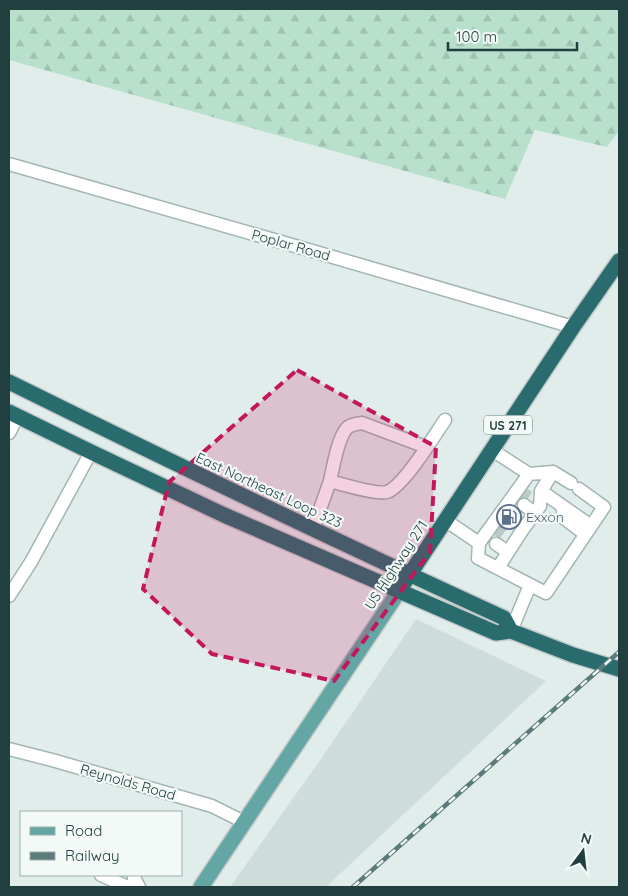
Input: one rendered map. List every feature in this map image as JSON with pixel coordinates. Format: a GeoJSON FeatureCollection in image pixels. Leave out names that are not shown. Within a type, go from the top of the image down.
{"type":"FeatureCollection","features":[{"type":"Feature","properties":{"kind":"highway","name":"US Highway 271"},"geometry":{"type":"LineString","coordinates":[[399,590],[573,327],[619,261]]}},
{"type":"Feature","properties":{"kind":"highway","name":"East Northeast Loop 323"},"geometry":{"type":"LineString","coordinates":[[9,382],[234,492],[504,618],[511,630]]}},
{"type":"Feature","properties":{"kind":"highway","name":"East Northeast Loop 323"},"geometry":{"type":"LineString","coordinates":[[14,414],[224,515],[496,633],[511,630],[573,655],[619,669]]}},
{"type":"Feature","properties":{"kind":"highway"},"geometry":{"type":"LineString","coordinates":[[91,452],[102,428]]}},
{"type":"Feature","properties":{"kind":"highway"},"geometry":{"type":"LineString","coordinates":[[224,515],[234,492]]}},
{"type":"Feature","properties":{"kind":"main road","name":"US Highway 271"},"geometry":{"type":"LineString","coordinates":[[201,887],[399,590]]}},
{"type":"Feature","properties":{"kind":"street","name":"Poplar Road"},"geometry":{"type":"LineString","coordinates":[[9,164],[573,327]]}},
{"type":"Feature","properties":{"kind":"street"},"geometry":{"type":"LineString","coordinates":[[9,432],[14,414]]}},
{"type":"Feature","properties":{"kind":"street"},"geometry":{"type":"LineString","coordinates":[[330,481],[377,492],[386,492],[404,478],[445,420]]}},
{"type":"Feature","properties":{"kind":"street"},"geometry":{"type":"LineString","coordinates":[[313,529],[346,428],[353,424],[362,423],[426,447]]}},
{"type":"Feature","properties":{"kind":"street"},"geometry":{"type":"LineString","coordinates":[[492,450],[529,474],[553,472],[604,507],[546,593],[478,558],[505,517],[529,474]]}},
{"type":"Feature","properties":{"kind":"street"},"geometry":{"type":"LineString","coordinates":[[9,596],[31,562],[91,452]]}},
{"type":"Feature","properties":{"kind":"street"},"geometry":{"type":"LineString","coordinates":[[498,568],[525,528],[541,491],[553,472]]}},
{"type":"Feature","properties":{"kind":"street"},"geometry":{"type":"LineString","coordinates":[[541,491],[562,506],[588,530]]}},
{"type":"Feature","properties":{"kind":"street"},"geometry":{"type":"LineString","coordinates":[[505,517],[525,528]]}},
{"type":"Feature","properties":{"kind":"street"},"geometry":{"type":"LineString","coordinates":[[505,517],[525,528]]}},
{"type":"Feature","properties":{"kind":"street"},"geometry":{"type":"LineString","coordinates":[[445,520],[505,517],[525,528]]}},
{"type":"Feature","properties":{"kind":"street"},"geometry":{"type":"LineString","coordinates":[[511,630],[530,585]]}},
{"type":"Feature","properties":{"kind":"street","name":"Reynolds Road"},"geometry":{"type":"LineString","coordinates":[[9,749],[212,806],[244,822]]}},
{"type":"Feature","properties":{"kind":"street"},"geometry":{"type":"LineString","coordinates":[[103,876],[128,887]]}},
{"type":"Feature","properties":{"kind":"highlighted area"},"geometry":{"type":"Polygon","coordinates":[[[297,370],[436,447],[430,552],[334,681],[212,654],[143,589],[169,482],[297,370]]]}},
{"type":"Feature","properties":{"kind":"shaded area"},"geometry":{"type":"Polygon","coordinates":[[[416,619],[546,681],[326,887],[230,887],[323,756],[416,619]]]}},
{"type":"Feature","properties":{"kind":"green space"},"geometry":{"type":"Polygon","coordinates":[[[9,9],[619,9],[619,131],[607,147],[535,130],[505,199],[9,60],[9,9]]]}},
{"type":"Feature","properties":{"kind":"tunnel"},"geometry":{"type":"LineString","coordinates":[[521,492],[529,497]]}},
{"type":"Feature","properties":{"kind":"tunnel"},"geometry":{"type":"LineString","coordinates":[[509,509],[517,515]]}},
{"type":"Feature","properties":{"kind":"tunnel"},"geometry":{"type":"LineString","coordinates":[[502,519],[510,525]]}},
{"type":"Feature","properties":{"kind":"tunnel"},"geometry":{"type":"LineString","coordinates":[[495,528],[503,534]]}},
{"type":"Feature","properties":{"kind":"railway"},"geometry":{"type":"LineString","coordinates":[[353,887],[619,652]]}},
{"type":"Feature","properties":{"kind":"place","name":"Exxon"},"geometry":{"type":"Point","coordinates":[509,517]}}]}
